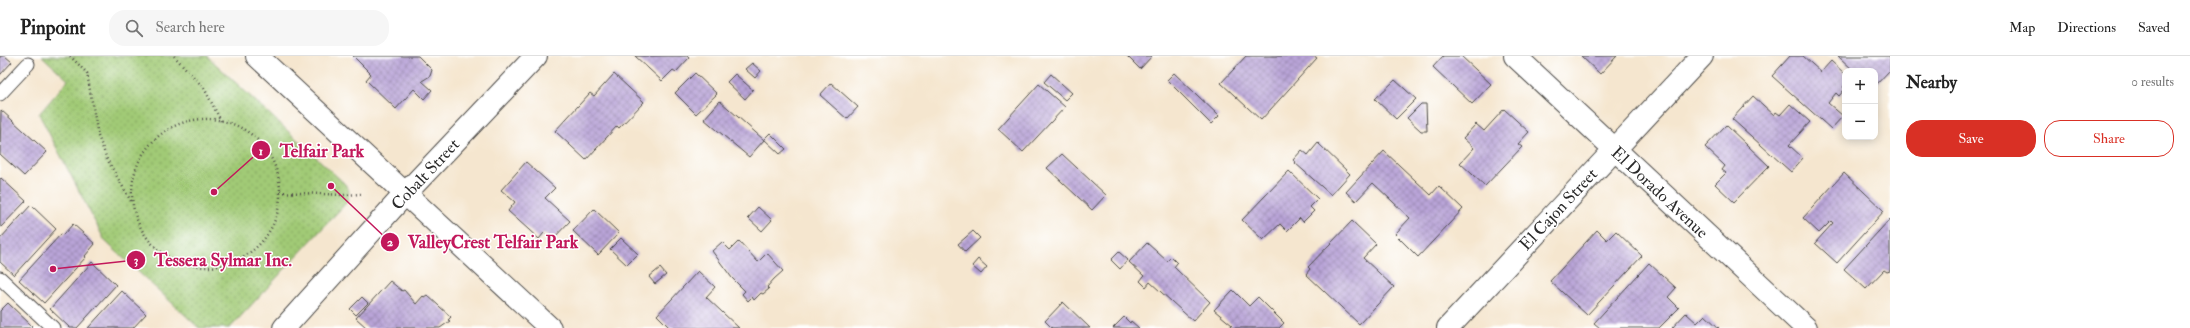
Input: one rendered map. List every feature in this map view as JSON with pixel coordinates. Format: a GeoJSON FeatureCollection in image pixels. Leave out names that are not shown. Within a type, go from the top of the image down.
{"type":"FeatureCollection","features":[{"type":"Feature","properties":{"kind":"street"},"geometry":{"type":"LineString","coordinates":[[257,56],[550,328]]}},
{"type":"Feature","properties":{"kind":"street","name":"Cobalt Street"},"geometry":{"type":"LineString","coordinates":[[284,328],[405,194],[536,56]]}},
{"type":"Feature","properties":{"kind":"street","name":"El Dorado Avenue"},"geometry":{"type":"LineString","coordinates":[[1515,56],[1806,328]]}},
{"type":"Feature","properties":{"kind":"street","name":"El Cajon Street"},"geometry":{"type":"LineString","coordinates":[[1448,328],[1702,56]]}},
{"type":"Feature","properties":{"kind":"lane"},"geometry":{"type":"LineString","coordinates":[[0,94],[28,64]]}},
{"type":"Feature","properties":{"kind":"lane"},"geometry":{"type":"LineString","coordinates":[[0,278],[53,328]]}},
{"type":"Feature","properties":{"kind":"path"},"geometry":{"type":"LineString","coordinates":[[70,56],[87,73],[98,136],[107,159],[133,204]]}},
{"type":"Feature","properties":{"kind":"path"},"geometry":{"type":"LineString","coordinates":[[174,56],[204,88],[221,121]]}},
{"type":"Feature","properties":{"kind":"path"},"geometry":{"type":"LineString","coordinates":[[206,119],[221,121],[242,129],[265,149],[276,169],[280,192],[274,221],[262,240],[252,250],[240,258],[214,266],[187,264],[162,252],[144,232],[137,220],[132,193],[135,173],[143,154],[163,133],[184,123],[206,119]]}},
{"type":"Feature","properties":{"kind":"path"},"geometry":{"type":"LineString","coordinates":[[280,192],[343,196],[362,194]]}},
{"type":"Feature","properties":{"kind":"green space"},"geometry":{"type":"Polygon","coordinates":[[[42,56],[207,56],[345,184],[349,191],[347,202],[230,328],[199,328],[105,241],[39,114],[68,80],[42,56]]]}},
{"type":"Feature","properties":{"kind":"building"},"geometry":{"type":"Polygon","coordinates":[[[0,56],[5,56],[12,62],[0,75],[0,56]]]}},
{"type":"Feature","properties":{"kind":"building"},"geometry":{"type":"Polygon","coordinates":[[[353,56],[418,56],[432,70],[430,76],[422,81],[432,90],[424,99],[414,89],[396,109],[366,80],[371,74],[353,56]]]}},
{"type":"Feature","properties":{"kind":"building"},"geometry":{"type":"Polygon","coordinates":[[[635,56],[687,56],[689,58],[676,72],[673,70],[662,81],[635,56]]]}},
{"type":"Feature","properties":{"kind":"building"},"geometry":{"type":"Polygon","coordinates":[[[1127,56],[1152,56],[1140,69],[1127,56]]]}},
{"type":"Feature","properties":{"kind":"building"},"geometry":{"type":"Polygon","coordinates":[[[1246,56],[1314,56],[1317,58],[1261,120],[1221,83],[1246,56]]]}},
{"type":"Feature","properties":{"kind":"building"},"geometry":{"type":"Polygon","coordinates":[[[1443,56],[1461,56],[1491,84],[1472,104],[1433,67],[1443,56]]]}},
{"type":"Feature","properties":{"kind":"building"},"geometry":{"type":"Polygon","coordinates":[[[1581,56],[1617,56],[1600,74],[1581,56]]]}},
{"type":"Feature","properties":{"kind":"building"},"geometry":{"type":"Polygon","coordinates":[[[1790,56],[1803,56],[1821,72],[1831,61],[1842,71],[1842,92],[1839,96],[1836,93],[1828,103],[1842,115],[1842,117],[1831,129],[1772,76],[1790,56]]]}},
{"type":"Feature","properties":{"kind":"building"},"geometry":{"type":"Polygon","coordinates":[[[1838,56],[1890,56],[1890,70],[1878,83],[1878,68],[1851,68],[1838,56]]]}},
{"type":"Feature","properties":{"kind":"building"},"geometry":{"type":"Polygon","coordinates":[[[752,63],[761,71],[755,78],[745,69],[752,63]]]}},
{"type":"Feature","properties":{"kind":"building"},"geometry":{"type":"Polygon","coordinates":[[[695,73],[717,94],[696,114],[675,93],[695,73]]]}},
{"type":"Feature","properties":{"kind":"building"},"geometry":{"type":"Polygon","coordinates":[[[1174,73],[1219,116],[1211,124],[1167,80],[1174,73]]]}},
{"type":"Feature","properties":{"kind":"building"},"geometry":{"type":"Polygon","coordinates":[[[614,74],[644,102],[619,128],[617,126],[586,160],[555,131],[590,93],[594,96],[614,74]]]}},
{"type":"Feature","properties":{"kind":"building"},"geometry":{"type":"Polygon","coordinates":[[[735,74],[753,90],[745,99],[727,82],[735,74]]]}},
{"type":"Feature","properties":{"kind":"building"},"geometry":{"type":"Polygon","coordinates":[[[1051,74],[1072,93],[1065,100],[1044,82],[1051,74]]]}},
{"type":"Feature","properties":{"kind":"building"},"geometry":{"type":"Polygon","coordinates":[[[1395,80],[1416,99],[1396,119],[1375,99],[1395,80]]]}},
{"type":"Feature","properties":{"kind":"building"},"geometry":{"type":"Polygon","coordinates":[[[831,83],[858,107],[847,119],[820,95],[831,83]]]}},
{"type":"Feature","properties":{"kind":"building"},"geometry":{"type":"Polygon","coordinates":[[[1039,84],[1065,107],[1023,152],[998,129],[1039,84]]]}},
{"type":"Feature","properties":{"kind":"building"},"geometry":{"type":"Polygon","coordinates":[[[1753,96],[1774,115],[1776,112],[1780,115],[1790,104],[1810,122],[1789,145],[1803,158],[1791,172],[1732,119],[1753,96]]]}},
{"type":"Feature","properties":{"kind":"building"},"geometry":{"type":"Polygon","coordinates":[[[720,101],[764,140],[749,157],[704,119],[720,101]]]}},
{"type":"Feature","properties":{"kind":"building"},"geometry":{"type":"Polygon","coordinates":[[[1421,104],[1426,104],[1427,131],[1421,131],[1407,118],[1421,104]]]}},
{"type":"Feature","properties":{"kind":"building"},"geometry":{"type":"Polygon","coordinates":[[[1504,109],[1529,132],[1518,144],[1522,147],[1485,186],[1460,163],[1474,148],[1463,138],[1476,124],[1484,131],[1504,109]]]}},
{"type":"Feature","properties":{"kind":"building"},"geometry":{"type":"Polygon","coordinates":[[[1,110],[47,152],[24,176],[0,154],[1,110]]]}},
{"type":"Feature","properties":{"kind":"building"},"geometry":{"type":"Polygon","coordinates":[[[1726,125],[1769,166],[1734,202],[1715,184],[1726,173],[1722,170],[1725,166],[1705,147],[1726,125]]]}},
{"type":"Feature","properties":{"kind":"building"},"geometry":{"type":"Polygon","coordinates":[[[770,133],[786,149],[780,154],[764,139],[770,133]]]}},
{"type":"Feature","properties":{"kind":"building"},"geometry":{"type":"Polygon","coordinates":[[[1318,143],[1350,174],[1331,195],[1293,160],[1302,150],[1308,155],[1318,143]]]}},
{"type":"Feature","properties":{"kind":"building"},"geometry":{"type":"Polygon","coordinates":[[[1384,151],[1431,195],[1439,186],[1463,209],[1418,257],[1395,234],[1410,218],[1373,183],[1356,201],[1346,192],[1384,151]]]}},
{"type":"Feature","properties":{"kind":"building"},"geometry":{"type":"Polygon","coordinates":[[[1062,154],[1106,195],[1092,210],[1047,168],[1062,154]]]}},
{"type":"Feature","properties":{"kind":"building"},"geometry":{"type":"Polygon","coordinates":[[[526,162],[555,188],[545,198],[570,221],[552,240],[544,233],[539,239],[508,211],[515,202],[501,190],[526,162]]]}},
{"type":"Feature","properties":{"kind":"building"},"geometry":{"type":"Polygon","coordinates":[[[1289,171],[1318,199],[1310,207],[1314,211],[1303,222],[1300,218],[1287,231],[1280,224],[1263,240],[1242,220],[1289,171]]]}},
{"type":"Feature","properties":{"kind":"building"},"geometry":{"type":"Polygon","coordinates":[[[1844,173],[1884,211],[1837,263],[1815,243],[1833,223],[1831,221],[1819,233],[1803,218],[1844,173]]]}},
{"type":"Feature","properties":{"kind":"building"},"geometry":{"type":"Polygon","coordinates":[[[1,178],[26,201],[0,228],[0,179],[1,178]]]}},
{"type":"Feature","properties":{"kind":"building"},"geometry":{"type":"Polygon","coordinates":[[[31,205],[56,229],[14,275],[0,262],[0,239],[31,205]]]}},
{"type":"Feature","properties":{"kind":"building"},"geometry":{"type":"Polygon","coordinates":[[[758,207],[772,220],[762,231],[748,218],[758,207]]]}},
{"type":"Feature","properties":{"kind":"building"},"geometry":{"type":"Polygon","coordinates":[[[594,209],[619,233],[598,255],[573,231],[594,209]]]}},
{"type":"Feature","properties":{"kind":"building"},"geometry":{"type":"Polygon","coordinates":[[[1890,219],[1890,271],[1887,272],[1884,270],[1866,289],[1844,269],[1890,219]]]}},
{"type":"Feature","properties":{"kind":"building"},"geometry":{"type":"Polygon","coordinates":[[[1352,221],[1376,244],[1363,258],[1394,287],[1359,324],[1306,274],[1310,269],[1308,267],[1352,221]]]}},
{"type":"Feature","properties":{"kind":"building"},"geometry":{"type":"Polygon","coordinates":[[[73,224],[95,244],[85,256],[86,257],[44,303],[19,280],[61,234],[63,235],[73,224]]]}},
{"type":"Feature","properties":{"kind":"building"},"geometry":{"type":"Polygon","coordinates":[[[1597,230],[1607,240],[1616,231],[1642,256],[1587,315],[1550,281],[1597,230]]]}},
{"type":"Feature","properties":{"kind":"building"},"geometry":{"type":"Polygon","coordinates":[[[973,231],[980,238],[965,252],[958,244],[973,231]]]}},
{"type":"Feature","properties":{"kind":"building"},"geometry":{"type":"Polygon","coordinates":[[[621,238],[638,254],[627,265],[610,249],[621,238]]]}},
{"type":"Feature","properties":{"kind":"building"},"geometry":{"type":"Polygon","coordinates":[[[739,241],[758,262],[767,253],[783,271],[767,287],[769,289],[763,294],[761,293],[754,300],[752,297],[748,301],[742,294],[745,291],[732,278],[712,251],[722,242],[730,250],[739,241]]]}},
{"type":"Feature","properties":{"kind":"building"},"geometry":{"type":"Polygon","coordinates":[[[1147,243],[1167,261],[1171,257],[1177,263],[1174,267],[1210,302],[1193,321],[1150,282],[1146,287],[1140,281],[1144,276],[1129,262],[1147,243]]]}},
{"type":"Feature","properties":{"kind":"building"},"geometry":{"type":"Polygon","coordinates":[[[1119,252],[1128,260],[1120,269],[1111,260],[1119,252]]]}},
{"type":"Feature","properties":{"kind":"building"},"geometry":{"type":"Polygon","coordinates":[[[978,259],[987,267],[981,274],[972,266],[978,259]]]}},
{"type":"Feature","properties":{"kind":"building"},"geometry":{"type":"Polygon","coordinates":[[[92,262],[116,285],[77,328],[70,328],[50,309],[92,262]]]}},
{"type":"Feature","properties":{"kind":"building"},"geometry":{"type":"Polygon","coordinates":[[[1649,263],[1676,288],[1668,297],[1679,308],[1659,328],[1600,328],[1594,323],[1649,263]]]}},
{"type":"Feature","properties":{"kind":"building"},"geometry":{"type":"Polygon","coordinates":[[[660,268],[666,275],[655,284],[649,277],[660,268]]]}},
{"type":"Feature","properties":{"kind":"building"},"geometry":{"type":"Polygon","coordinates":[[[698,271],[715,287],[706,297],[739,328],[670,328],[657,315],[698,271]]]}},
{"type":"Feature","properties":{"kind":"building"},"geometry":{"type":"Polygon","coordinates":[[[390,281],[402,291],[404,290],[416,304],[423,296],[424,297],[427,295],[451,317],[448,320],[450,321],[440,328],[367,328],[356,318],[390,281]]]}},
{"type":"Feature","properties":{"kind":"building"},"geometry":{"type":"Polygon","coordinates":[[[1233,290],[1249,306],[1258,297],[1284,323],[1279,328],[1229,328],[1232,325],[1214,310],[1233,290]]]}},
{"type":"Feature","properties":{"kind":"building"},"geometry":{"type":"Polygon","coordinates":[[[122,291],[146,314],[133,328],[88,328],[122,291]]]}},
{"type":"Feature","properties":{"kind":"building"},"geometry":{"type":"Polygon","coordinates":[[[362,297],[368,303],[356,315],[350,309],[362,297]]]}},
{"type":"Feature","properties":{"kind":"building"},"geometry":{"type":"Polygon","coordinates":[[[1063,302],[1090,328],[1052,328],[1045,321],[1063,302]]]}},
{"type":"Feature","properties":{"kind":"building"},"geometry":{"type":"Polygon","coordinates":[[[8,303],[32,326],[30,328],[0,328],[0,311],[8,303]]]}},
{"type":"Feature","properties":{"kind":"building"},"geometry":{"type":"Polygon","coordinates":[[[1686,313],[1697,323],[1705,315],[1719,328],[1672,328],[1686,313]]]}},
{"type":"Feature","properties":{"kind":"building"},"geometry":{"type":"Polygon","coordinates":[[[1124,317],[1130,323],[1131,321],[1139,328],[1113,328],[1124,317]]]}},
{"type":"Feature","properties":{"kind":"place","name":"ValleyCrest Telfair Park"},"geometry":{"type":"Point","coordinates":[331,186]}},
{"type":"Feature","properties":{"kind":"place","name":"Telfair Park"},"geometry":{"type":"Point","coordinates":[214,192]}},
{"type":"Feature","properties":{"kind":"place","name":"Tessera Sylmar Inc."},"geometry":{"type":"Point","coordinates":[53,269]}}]}
